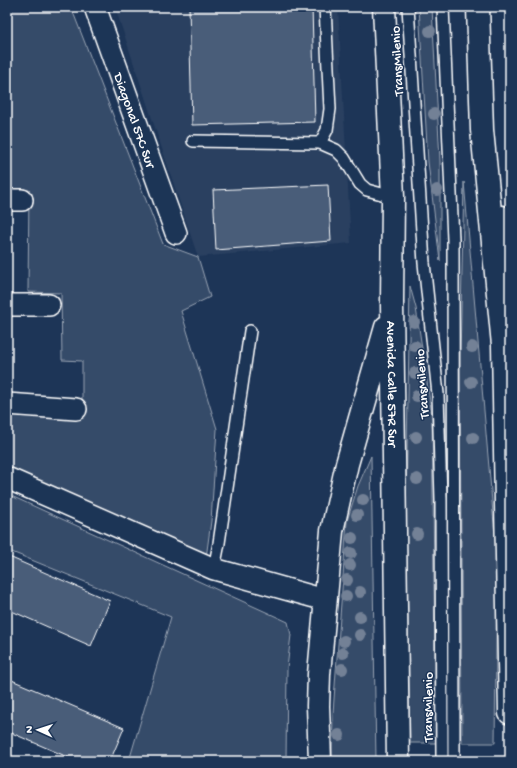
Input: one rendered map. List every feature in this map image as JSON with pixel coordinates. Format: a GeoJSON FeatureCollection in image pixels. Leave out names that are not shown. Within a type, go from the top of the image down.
{"type":"FeatureCollection","features":[{"type":"Feature","properties":{"kind":"highway","name":"Avenida Calle 57R Sur"},"geometry":{"type":"LineString","coordinates":[[384,7],[393,197],[392,303],[398,753]]}},
{"type":"Feature","properties":{"kind":"highway"},"geometry":{"type":"LineString","coordinates":[[478,7],[482,130],[503,345],[510,713]]}},
{"type":"Feature","properties":{"kind":"highway"},"geometry":{"type":"LineString","coordinates":[[482,130],[510,251]]}},
{"type":"Feature","properties":{"kind":"highway"},"geometry":{"type":"LineString","coordinates":[[320,761],[318,706],[325,600],[332,531],[338,499],[392,303]]}},
{"type":"Feature","properties":{"kind":"street","name":"Diagonal 57C Sur"},"geometry":{"type":"LineString","coordinates":[[95,7],[176,233]]}},
{"type":"Feature","properties":{"kind":"street"},"geometry":{"type":"LineString","coordinates":[[7,305],[49,305]]}},
{"type":"Feature","properties":{"kind":"street"},"geometry":{"type":"LineString","coordinates":[[7,404],[76,408]]}},
{"type":"Feature","properties":{"kind":"street"},"geometry":{"type":"LineString","coordinates":[[7,478],[214,569],[325,600]]}},
{"type":"Feature","properties":{"kind":"lane"},"geometry":{"type":"LineString","coordinates":[[320,142],[327,130],[330,109],[325,7]]}},
{"type":"Feature","properties":{"kind":"lane","name":"TransMilenio"},"geometry":{"type":"LineString","coordinates":[[408,7],[424,263],[438,394],[441,500],[442,761]]}},
{"type":"Feature","properties":{"kind":"lane","name":"TransMilenio"},"geometry":{"type":"LineString","coordinates":[[444,7],[453,240],[454,761]]}},
{"type":"Feature","properties":{"kind":"lane"},"geometry":{"type":"LineString","coordinates":[[193,141],[320,142],[336,150],[344,158],[360,184],[366,190],[393,197]]}},
{"type":"Feature","properties":{"kind":"lane"},"geometry":{"type":"LineString","coordinates":[[214,569],[250,330]]}},
{"type":"Feature","properties":{"kind":"shaded area"},"geometry":{"type":"Polygon","coordinates":[[[7,7],[71,7],[163,244],[198,257],[210,297],[181,311],[217,429],[211,521],[206,558],[7,468],[7,410],[82,416],[82,361],[62,360],[61,293],[28,292],[29,190],[7,190],[7,7]]]}},
{"type":"Feature","properties":{"kind":"shaded area"},"geometry":{"type":"Polygon","coordinates":[[[115,7],[338,7],[351,243],[198,257],[115,7]]]}},
{"type":"Feature","properties":{"kind":"shaded area"},"geometry":{"type":"Polygon","coordinates":[[[419,7],[432,7],[440,161],[440,261],[428,162],[419,7]]]}},
{"type":"Feature","properties":{"kind":"shaded area"},"geometry":{"type":"Polygon","coordinates":[[[464,182],[497,559],[495,743],[462,743],[460,358],[464,182]]]}},
{"type":"Feature","properties":{"kind":"shaded area"},"geometry":{"type":"Polygon","coordinates":[[[410,286],[416,308],[432,415],[436,743],[410,743],[406,504],[410,286]]]}},
{"type":"Feature","properties":{"kind":"shaded area"},"geometry":{"type":"Polygon","coordinates":[[[371,456],[376,761],[332,761],[333,713],[347,521],[358,486],[371,456]]]}},
{"type":"Feature","properties":{"kind":"shaded area"},"geometry":{"type":"Polygon","coordinates":[[[7,494],[288,622],[291,635],[287,668],[286,761],[129,761],[171,617],[7,550],[7,494]]]}},
{"type":"Feature","properties":{"kind":"building"},"geometry":{"type":"Polygon","coordinates":[[[189,7],[312,7],[315,122],[192,125],[189,7]]]}},
{"type":"Feature","properties":{"kind":"building"},"geometry":{"type":"Polygon","coordinates":[[[328,185],[331,241],[216,250],[213,190],[328,185]]]}},
{"type":"Feature","properties":{"kind":"building"},"geometry":{"type":"Polygon","coordinates":[[[7,556],[110,601],[91,646],[7,609],[7,556]]]}},
{"type":"Feature","properties":{"kind":"building"},"geometry":{"type":"Polygon","coordinates":[[[7,678],[124,728],[110,761],[77,761],[7,731],[7,678]]]}}]}
